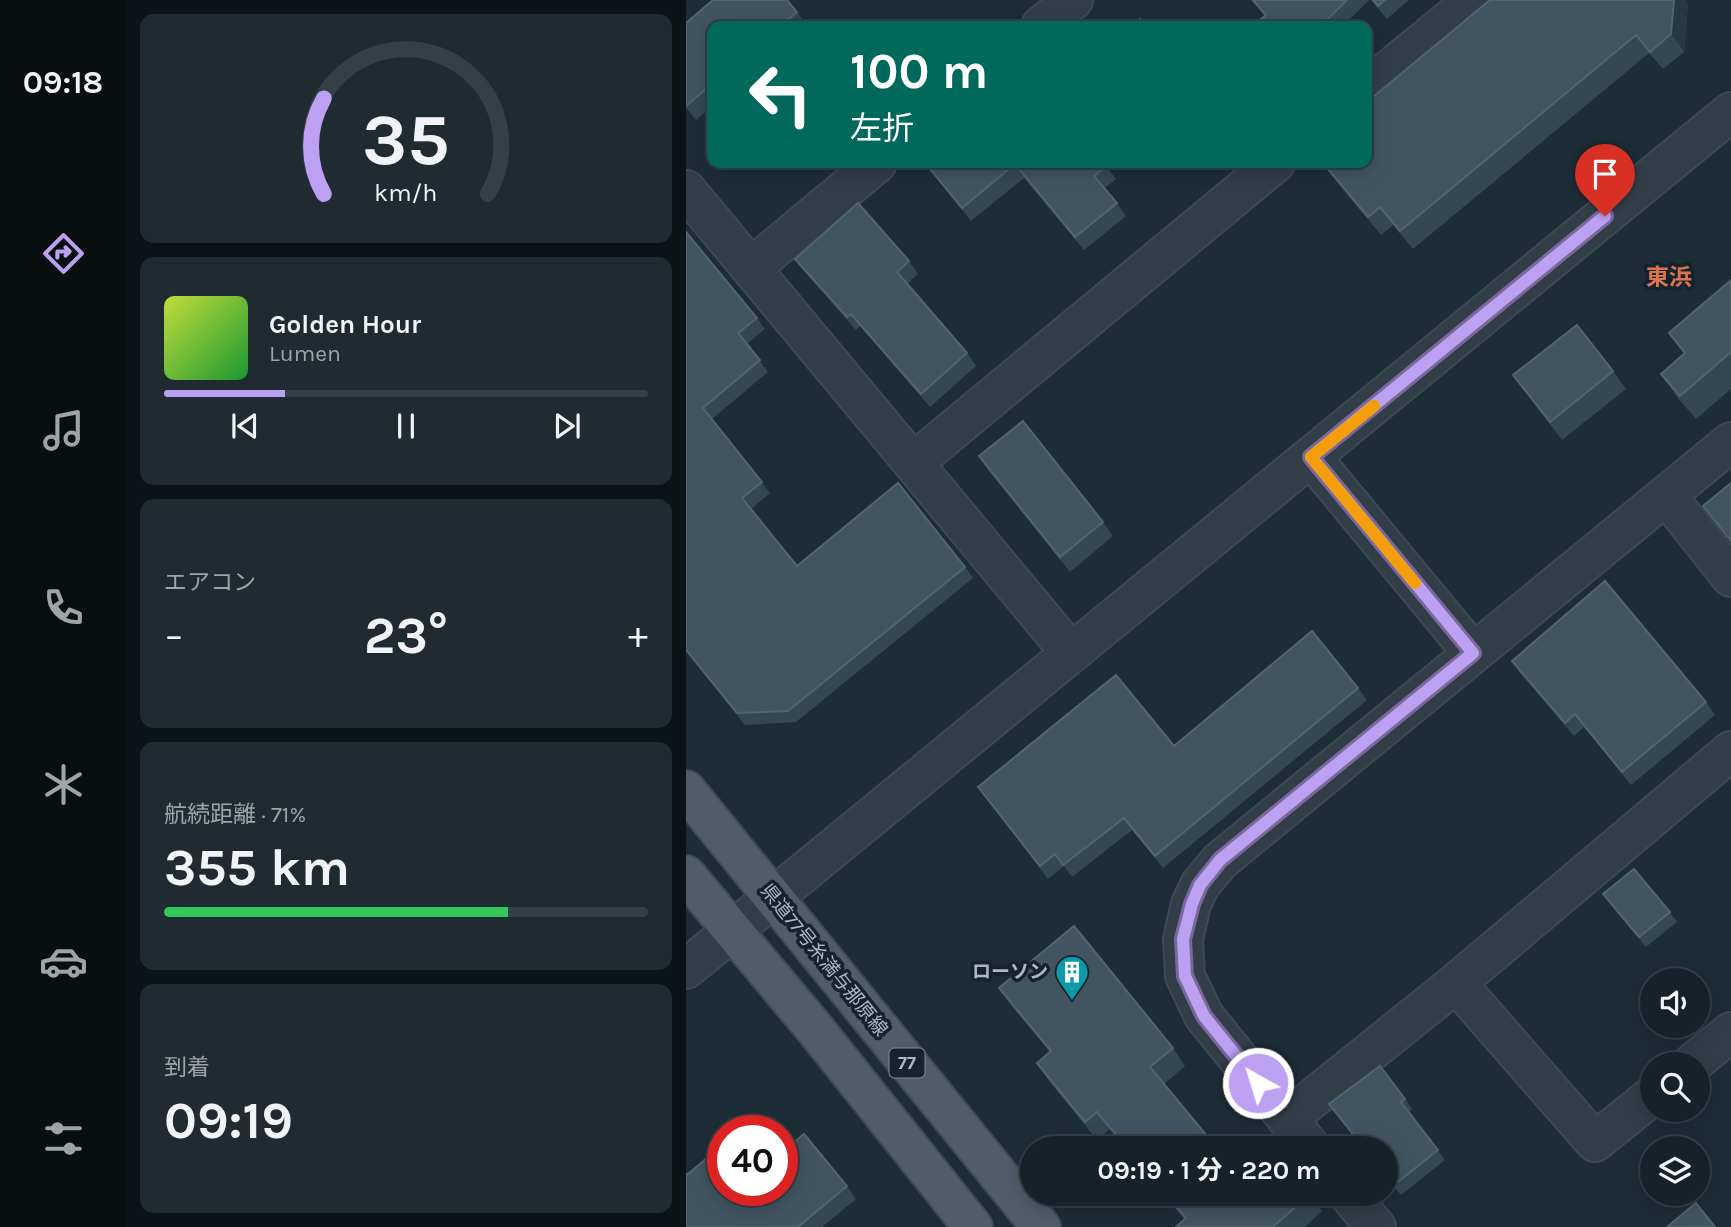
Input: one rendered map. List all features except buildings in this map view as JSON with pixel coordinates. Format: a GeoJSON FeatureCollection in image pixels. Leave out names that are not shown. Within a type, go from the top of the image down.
{"type":"FeatureCollection","features":[{"type":"Feature","properties":{"kind":"main road","name":"県道77号糸満与那原線"},"geometry":{"type":"LineString","coordinates":[[686,790],[1041,1227]]}},
{"type":"Feature","properties":{"kind":"main road","name":"77"},"geometry":{"type":"LineString","coordinates":[[686,875],[735,931],[973,1227]]}},
{"type":"Feature","properties":{"kind":"street"},"geometry":{"type":"LineString","coordinates":[[1047,21],[1073,0]]}},
{"type":"Feature","properties":{"kind":"street"},"geometry":{"type":"LineString","coordinates":[[1372,84],[1474,0]]}},
{"type":"Feature","properties":{"kind":"street"},"geometry":{"type":"LineString","coordinates":[[686,970],[1731,112]]}},
{"type":"Feature","properties":{"kind":"street"},"geometry":{"type":"LineString","coordinates":[[751,268],[871,168]]}},
{"type":"Feature","properties":{"kind":"street"},"geometry":{"type":"LineString","coordinates":[[913,463],[1269,168]]}},
{"type":"Feature","properties":{"kind":"street"},"geometry":{"type":"LineString","coordinates":[[686,190],[1071,653]]}},
{"type":"Feature","properties":{"kind":"street"},"geometry":{"type":"LineString","coordinates":[[1301,1136],[1204,1016],[1185,976],[1183,939],[1200,885],[1220,860],[1731,442]]}},
{"type":"Feature","properties":{"kind":"street"},"geometry":{"type":"LineString","coordinates":[[1311,457],[1473,653]]}},
{"type":"Feature","properties":{"kind":"street"},"geometry":{"type":"LineString","coordinates":[[1666,495],[1731,577]]}},
{"type":"Feature","properties":{"kind":"street"},"geometry":{"type":"LineString","coordinates":[[1287,1119],[1456,983],[1731,751]]}},
{"type":"Feature","properties":{"kind":"street"},"geometry":{"type":"LineString","coordinates":[[1456,983],[1595,1142],[1640,1106]]}},
{"type":"Feature","properties":{"kind":"street"},"geometry":{"type":"LineString","coordinates":[[1707,1052],[1731,1032]]}},
{"type":"Feature","properties":{"kind":"street"},"geometry":{"type":"LineString","coordinates":[[1358,1206],[1376,1227]]}},
{"type":"Feature","properties":{"kind":"slow traffic"},"geometry":{"type":"LineString","coordinates":[[1374,406],[1311,457],[1415,583]]}},
{"type":"Feature","properties":{"kind":"place","name":"ローソン"},"geometry":{"type":"Point","coordinates":[1072,1002]}},
{"type":"Feature","properties":{"kind":"district","name":"東浜"},"geometry":{"type":"Point","coordinates":[1669,277]}},
{"type":"Feature","properties":{"kind":"route"},"geometry":{"type":"LineString","coordinates":[[1258,1083],[1204,1016],[1185,976],[1183,939],[1200,885],[1220,860],[1473,653],[1311,457],[1605,216]]}}]}
